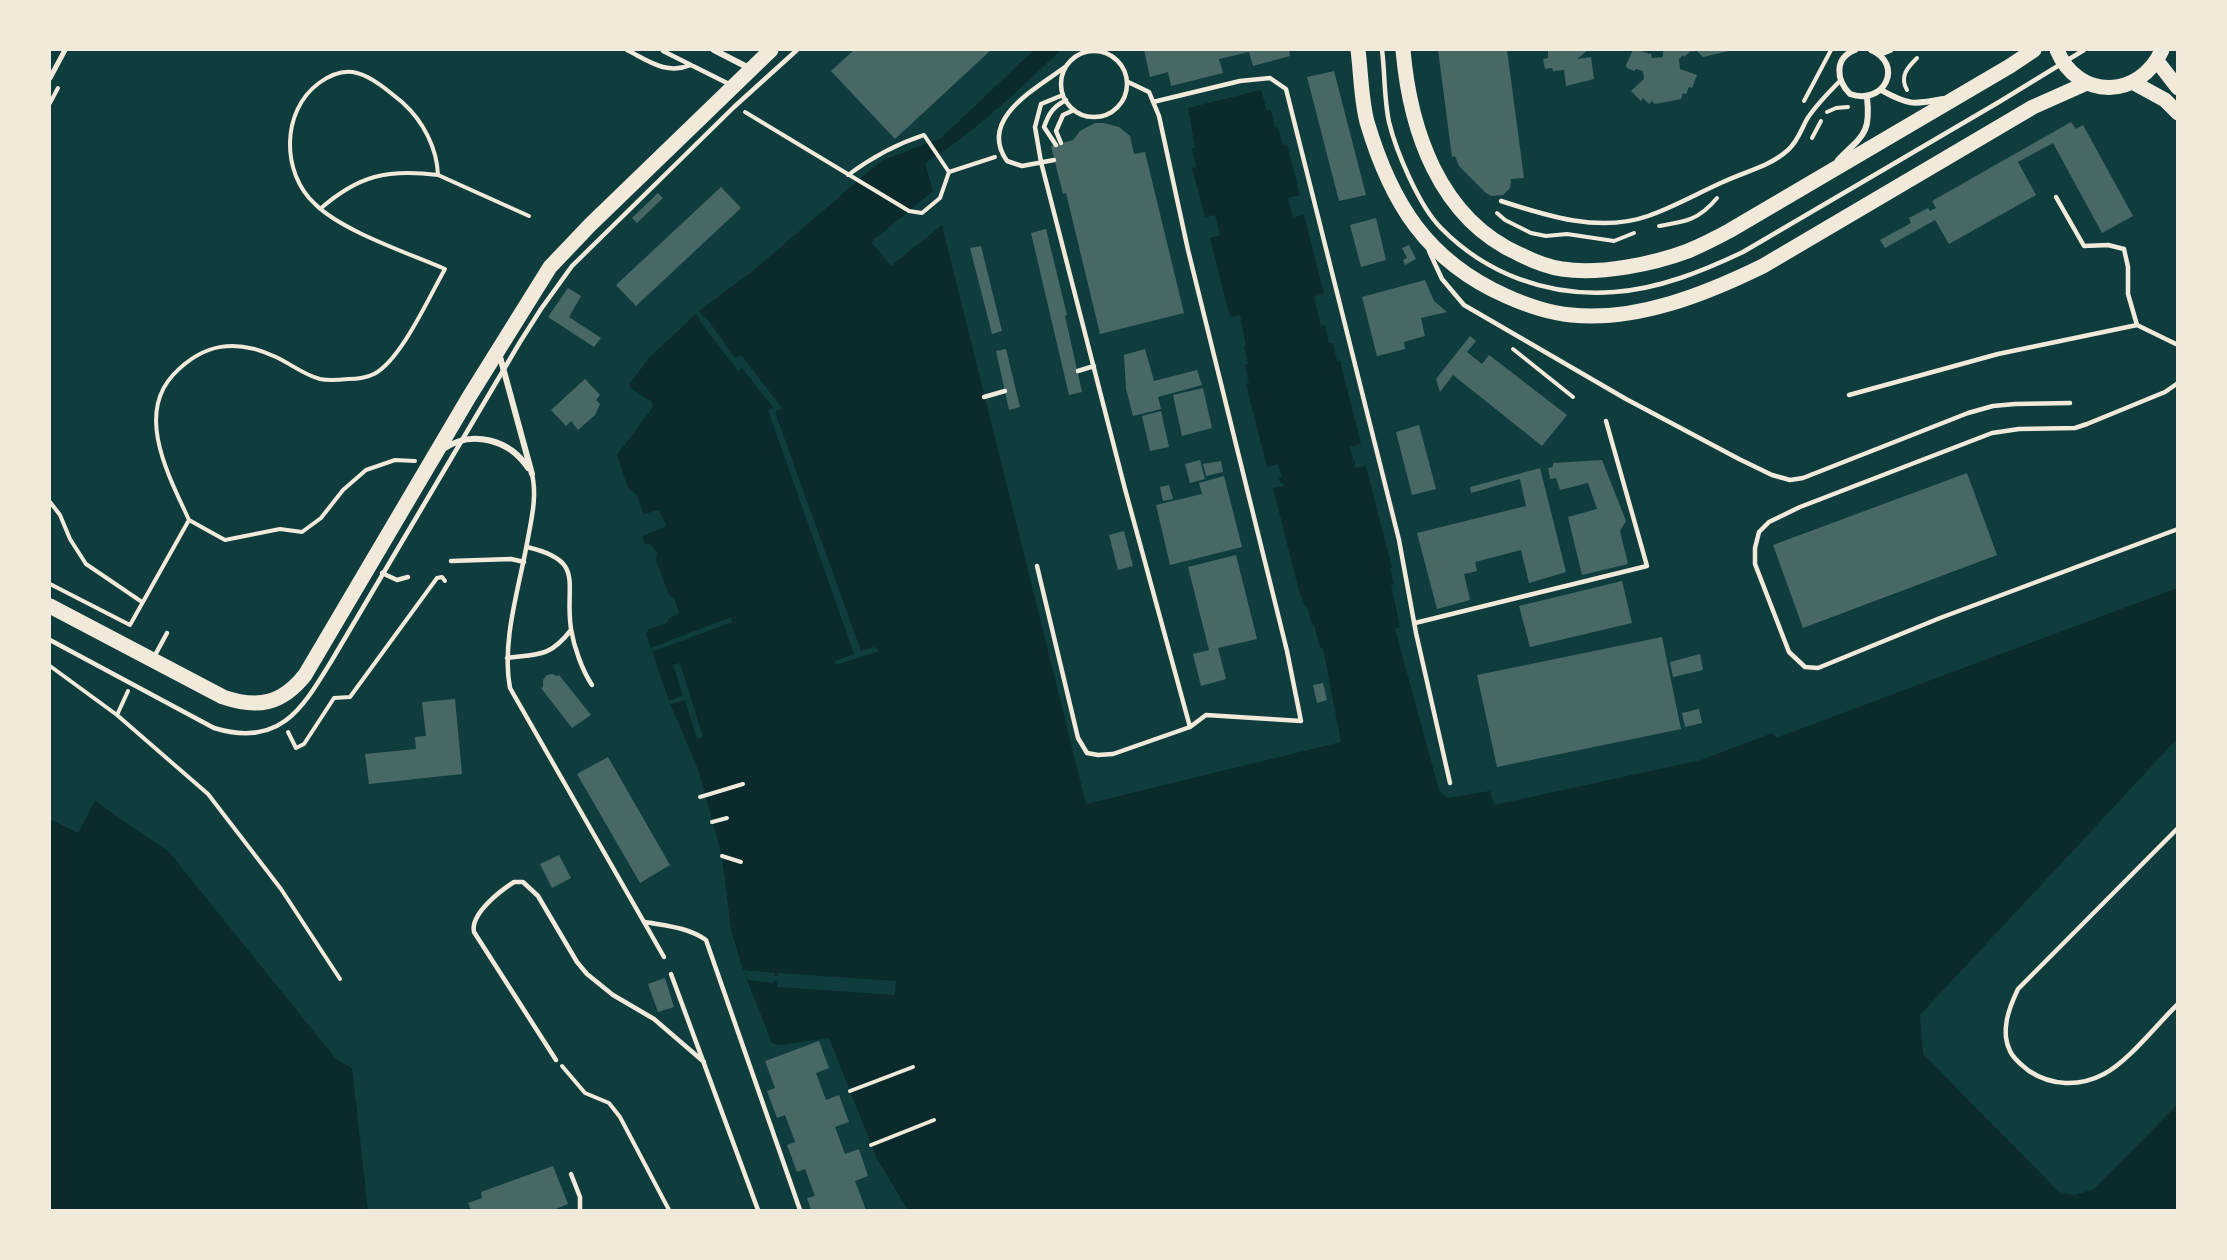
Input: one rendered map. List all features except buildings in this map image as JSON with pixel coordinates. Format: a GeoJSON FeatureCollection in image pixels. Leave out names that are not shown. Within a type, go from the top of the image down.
{"type":"FeatureCollection","features":[{"type":"Feature","properties":{"kind":"main road"},"geometry":{"type":"LineString","coordinates":[[50,606],[223,697],[248,703],[262,703],[278,699],[291,691],[305,675],[428,453],[498,349],[538,284],[561,254],[771,50]]}},
{"type":"Feature","properties":{"kind":"main road"},"geometry":{"type":"LineString","coordinates":[[1358,50],[1366,119],[1382,166],[1402,208],[1421,233],[1443,257],[1478,284],[1523,304],[1571,315],[1618,314],[1670,304],[1725,285],[1763,266],[2033,107],[2087,83]]}},
{"type":"Feature","properties":{"kind":"main road"},"geometry":{"type":"LineString","coordinates":[[1403,50],[1404,68],[1417,129],[1433,170],[1452,200],[1489,238],[1508,249],[1539,263],[1561,269],[1584,271],[1655,261],[1688,250],[1730,231],[1962,95],[2034,50]]}},
{"type":"Feature","properties":{"kind":"main road"},"geometry":{"type":"LineString","coordinates":[[2060,56],[2070,71],[2087,83],[2102,88],[2118,87],[2134,82],[2147,74],[2160,55],[2178,88]]}},
{"type":"Feature","properties":{"kind":"main road"},"geometry":{"type":"LineString","coordinates":[[2134,82],[2164,100],[2178,112]]}},
{"type":"Feature","properties":{"kind":"street"},"geometry":{"type":"LineString","coordinates":[[50,78],[64,50]]}},
{"type":"Feature","properties":{"kind":"street"},"geometry":{"type":"LineString","coordinates":[[714,50],[751,69]]}},
{"type":"Feature","properties":{"kind":"street"},"geometry":{"type":"LineString","coordinates":[[1855,50],[1844,57],[1840,64],[1838,72],[1840,81],[1850,94],[1867,97],[1881,90],[1886,83],[1888,68],[1880,54],[1871,50]]}},
{"type":"Feature","properties":{"kind":"street"},"geometry":{"type":"LineString","coordinates":[[1880,54],[1890,50]]}},
{"type":"Feature","properties":{"kind":"street"},"geometry":{"type":"LineString","coordinates":[[1881,90],[1903,102],[1921,104],[1962,95]]}},
{"type":"Feature","properties":{"kind":"street"},"geometry":{"type":"LineString","coordinates":[[1822,178],[1864,134],[1869,120],[1867,97]]}},
{"type":"Feature","properties":{"kind":"street"},"geometry":{"type":"LineString","coordinates":[[498,349],[532,474]]}},
{"type":"Feature","properties":{"kind":"street"},"geometry":{"type":"LineString","coordinates":[[428,453],[460,440],[479,439],[507,446],[520,457],[532,474]]}},
{"type":"Feature","properties":{"kind":"lane"},"geometry":{"type":"LineString","coordinates":[[627,50],[667,69],[679,70],[691,64]]}},
{"type":"Feature","properties":{"kind":"lane"},"geometry":{"type":"LineString","coordinates":[[50,640],[214,728],[240,734],[256,732],[276,726],[302,706],[332,660],[460,440],[541,309],[572,266],[726,115],[797,50]]}},
{"type":"Feature","properties":{"kind":"lane"},"geometry":{"type":"LineString","coordinates":[[1054,159],[1022,166],[1007,161],[1002,154],[999,127],[1011,108],[1081,53],[1091,50],[1112,55],[1120,62],[1128,82],[1122,102],[1105,115],[1094,117],[1083,115],[1074,110],[1064,97],[1062,74],[1067,65]]}},
{"type":"Feature","properties":{"kind":"lane"},"geometry":{"type":"LineString","coordinates":[[1382,50],[1389,122],[1420,198],[1439,226],[1483,264],[1543,288],[1578,292],[1614,292],[1675,280],[1743,252],[2060,56],[2084,50]]}},
{"type":"Feature","properties":{"kind":"lane"},"geometry":{"type":"LineString","coordinates":[[663,51],[733,86]]}},
{"type":"Feature","properties":{"kind":"lane"},"geometry":{"type":"LineString","coordinates":[[1153,102],[1240,81],[1270,78],[1286,89],[1399,540],[1450,783]]}},
{"type":"Feature","properties":{"kind":"lane"},"geometry":{"type":"LineString","coordinates":[[1501,201],[1548,215],[1588,222],[1610,224],[1647,216],[1730,178],[1774,161],[1800,136],[1807,119],[1840,81]]}},
{"type":"Feature","properties":{"kind":"lane"},"geometry":{"type":"LineString","coordinates":[[1037,566],[1078,738],[1087,753],[1113,754],[1190,727],[1206,715],[1301,721],[1287,651],[1188,250],[1159,116],[1149,92],[1128,82]]}},
{"type":"Feature","properties":{"kind":"lane"},"geometry":{"type":"LineString","coordinates":[[1064,97],[1048,114],[1044,127],[1058,144],[1056,131],[1063,115],[1074,110]]}},
{"type":"Feature","properties":{"kind":"lane"},"geometry":{"type":"LineString","coordinates":[[1064,97],[1041,104],[1035,127],[1041,162],[1125,489],[1190,727]]}},
{"type":"Feature","properties":{"kind":"lane"},"geometry":{"type":"LineString","coordinates":[[2056,196],[2084,246],[2108,245],[2124,249],[2128,267],[2128,294],[2137,325]]}},
{"type":"Feature","properties":{"kind":"lane"},"geometry":{"type":"LineString","coordinates":[[1421,233],[1442,279],[1464,306],[1626,399],[1739,459],[1772,475],[1790,480],[1803,478],[1968,413],[1993,406],[2070,403]]}},
{"type":"Feature","properties":{"kind":"lane"},"geometry":{"type":"LineString","coordinates":[[1849,395],[1998,354],[2137,325],[2178,345]]}},
{"type":"Feature","properties":{"kind":"lane"},"geometry":{"type":"LineString","coordinates":[[1078,371],[1094,366]]}},
{"type":"Feature","properties":{"kind":"lane"},"geometry":{"type":"LineString","coordinates":[[2178,383],[2165,392],[2075,428],[2019,429],[1992,433],[1800,507],[1769,522],[1759,532],[1755,548],[1755,564],[1789,652],[1805,668],[1818,668],[1940,618],[2178,529]]}},
{"type":"Feature","properties":{"kind":"lane"},"geometry":{"type":"LineString","coordinates":[[984,397],[1005,391]]}},
{"type":"Feature","properties":{"kind":"lane"},"geometry":{"type":"LineString","coordinates":[[1415,623],[1647,566],[1606,421]]}},
{"type":"Feature","properties":{"kind":"lane"},"geometry":{"type":"LineString","coordinates":[[532,474],[533,513],[507,658],[506,668],[510,688],[664,957]]}},
{"type":"Feature","properties":{"kind":"lane"},"geometry":{"type":"LineString","coordinates":[[527,547],[545,551],[558,558],[565,566],[570,580],[571,630],[584,672],[592,686]]}},
{"type":"Feature","properties":{"kind":"lane"},"geometry":{"type":"LineString","coordinates":[[451,561],[511,560],[524,562]]}},
{"type":"Feature","properties":{"kind":"lane"},"geometry":{"type":"LineString","coordinates":[[382,573],[397,580],[408,577]]}},
{"type":"Feature","properties":{"kind":"lane"},"geometry":{"type":"LineString","coordinates":[[507,658],[550,651],[564,640],[571,630]]}},
{"type":"Feature","properties":{"kind":"lane"},"geometry":{"type":"LineString","coordinates":[[152,661],[167,633]]}},
{"type":"Feature","properties":{"kind":"lane"},"geometry":{"type":"LineString","coordinates":[[2178,828],[2018,990],[2007,1016],[2006,1039],[2018,1063],[2040,1078],[2070,1084],[2103,1075],[2119,1064],[2178,1004]]}},
{"type":"Feature","properties":{"kind":"lane"},"geometry":{"type":"LineString","coordinates":[[556,1060],[482,945],[473,927],[476,916],[481,911],[509,885],[519,881],[538,896],[577,962],[596,982],[654,1019],[704,1062]]}},
{"type":"Feature","properties":{"kind":"lane"},"geometry":{"type":"LineString","coordinates":[[644,922],[679,927],[696,933],[706,940],[800,1210]]}},
{"type":"Feature","properties":{"kind":"lane"},"geometry":{"type":"LineString","coordinates":[[671,974],[758,1210]]}},
{"type":"Feature","properties":{"kind":"lane"},"geometry":{"type":"LineString","coordinates":[[571,1174],[580,1197],[580,1210]]}},
{"type":"Feature","properties":{"kind":"path"},"geometry":{"type":"LineString","coordinates":[[1801,106],[1831,50]]}},
{"type":"Feature","properties":{"kind":"path"},"geometry":{"type":"LineString","coordinates":[[1910,96],[1904,86],[1903,77],[1906,68],[1917,58]]}},
{"type":"Feature","properties":{"kind":"path"},"geometry":{"type":"LineString","coordinates":[[415,461],[394,460],[366,470],[343,490],[321,518],[302,532],[280,529],[225,540],[189,520],[167,469],[157,433],[157,403],[172,377],[199,354],[213,347],[233,345],[256,349],[321,379],[362,378],[374,374],[384,368],[399,350],[445,269],[331,218],[304,191],[294,171],[291,129],[298,106],[311,89],[329,76],[340,73],[361,74],[406,106],[428,136],[438,175]]}},
{"type":"Feature","properties":{"kind":"path"},"geometry":{"type":"LineString","coordinates":[[1822,119],[1827,112],[1836,108],[1845,106],[1852,108]]}},
{"type":"Feature","properties":{"kind":"path"},"geometry":{"type":"LineString","coordinates":[[743,111],[909,211],[922,213],[940,198],[949,172]]}},
{"type":"Feature","properties":{"kind":"path"},"geometry":{"type":"LineString","coordinates":[[848,175],[870,159],[924,135],[949,172]]}},
{"type":"Feature","properties":{"kind":"path"},"geometry":{"type":"LineString","coordinates":[[949,172],[1002,154]]}},
{"type":"Feature","properties":{"kind":"path"},"geometry":{"type":"LineString","coordinates":[[320,209],[347,187],[360,181],[391,174],[418,173],[438,175],[529,216]]}},
{"type":"Feature","properties":{"kind":"path"},"geometry":{"type":"LineString","coordinates":[[410,471],[415,461],[428,453]]}},
{"type":"Feature","properties":{"kind":"path"},"geometry":{"type":"LineString","coordinates":[[50,502],[60,515],[70,539],[86,564],[142,602]]}},
{"type":"Feature","properties":{"kind":"path"},"geometry":{"type":"LineString","coordinates":[[50,584],[130,625],[189,520]]}},
{"type":"Feature","properties":{"kind":"path"},"geometry":{"type":"LineString","coordinates":[[288,732],[296,748],[304,744],[334,698],[350,697],[437,578],[442,577],[445,581]]}},
{"type":"Feature","properties":{"kind":"path"},"geometry":{"type":"LineString","coordinates":[[50,666],[117,715],[208,794],[281,889],[340,979]]}},
{"type":"Feature","properties":{"kind":"path"},"geometry":{"type":"LineString","coordinates":[[117,715],[128,690]]}},
{"type":"Feature","properties":{"kind":"path"},"geometry":{"type":"LineString","coordinates":[[700,797],[743,784]]}},
{"type":"Feature","properties":{"kind":"path"},"geometry":{"type":"LineString","coordinates":[[712,822],[727,818]]}},
{"type":"Feature","properties":{"kind":"path"},"geometry":{"type":"LineString","coordinates":[[722,856],[741,862]]}},
{"type":"Feature","properties":{"kind":"path"},"geometry":{"type":"LineString","coordinates":[[556,1060],[585,1093],[609,1103],[620,1117],[669,1210]]}},
{"type":"Feature","properties":{"kind":"path"},"geometry":{"type":"LineString","coordinates":[[850,1091],[913,1067]]}},
{"type":"Feature","properties":{"kind":"path"},"geometry":{"type":"LineString","coordinates":[[871,1145],[934,1120]]}},
{"type":"Feature","properties":{"kind":"water"},"geometry":{"type":"Polygon","coordinates":[[[1034,50],[1061,50],[979,124],[925,163],[933,191],[871,242],[891,266],[942,225],[1086,804],[1341,742],[1323,648],[1320,648],[1314,624],[1312,625],[1307,606],[1299,591],[1273,488],[1284,486],[1280,483],[1279,478],[1282,477],[1278,464],[1267,467],[1246,384],[1249,383],[1245,365],[1248,364],[1240,315],[1230,317],[1210,238],[1220,235],[1215,215],[1205,217],[1192,168],[1196,167],[1192,149],[1195,147],[1188,108],[1261,90],[1267,111],[1271,110],[1275,128],[1278,127],[1283,145],[1287,144],[1300,195],[1288,198],[1293,217],[1304,215],[1324,293],[1314,297],[1321,326],[1325,325],[1329,343],[1333,343],[1337,361],[1340,361],[1361,444],[1350,447],[1353,460],[1355,460],[1355,468],[1366,466],[1392,568],[1390,569],[1394,584],[1391,585],[1400,627],[1395,629],[1439,790],[1447,798],[1490,791],[1494,805],[1701,760],[1773,733],[1776,738],[2177,588],[2177,739],[1920,1015],[1923,1054],[2059,1192],[2075,1195],[2094,1189],[2177,1105],[2177,1210],[908,1210],[877,1159],[829,1038],[781,1045],[772,1043],[743,970],[731,930],[722,856],[698,769],[669,701],[646,634],[649,629],[667,623],[669,618],[679,612],[674,598],[669,595],[656,560],[657,553],[650,544],[644,544],[643,536],[666,525],[659,510],[644,514],[636,494],[628,488],[617,455],[653,407],[652,402],[629,385],[649,358],[699,311],[754,270],[881,161],[941,138],[1034,50]]]}},
{"type":"Feature","properties":{"kind":"water"},"geometry":{"type":"Polygon","coordinates":[[[95,801],[169,852],[336,1059],[352,1068],[368,1210],[50,1210],[50,819],[78,833],[95,801]]]}},
{"type":"Feature","properties":{"kind":"pier"},"geometry":{"type":"Polygon","coordinates":[[[697,309],[703,317],[705,316],[735,358],[741,355],[782,408],[775,412],[861,651],[874,647],[879,651],[836,665],[835,661],[854,654],[768,410],[773,407],[742,368],[738,371],[699,320],[694,311],[697,309]]]}},
{"type":"Feature","properties":{"kind":"pier"},"geometry":{"type":"Polygon","coordinates":[[[731,617],[732,622],[649,653],[648,649],[731,617]]]}},
{"type":"Feature","properties":{"kind":"pier"},"geometry":{"type":"Polygon","coordinates":[[[680,663],[703,737],[697,739],[685,700],[668,705],[666,702],[683,695],[673,665],[680,663]]]}},
{"type":"Feature","properties":{"kind":"pier"},"geometry":{"type":"Polygon","coordinates":[[[743,970],[774,973],[775,976],[778,976],[778,973],[896,981],[895,995],[777,987],[777,982],[774,981],[773,983],[747,980],[743,970]]]}}]}
